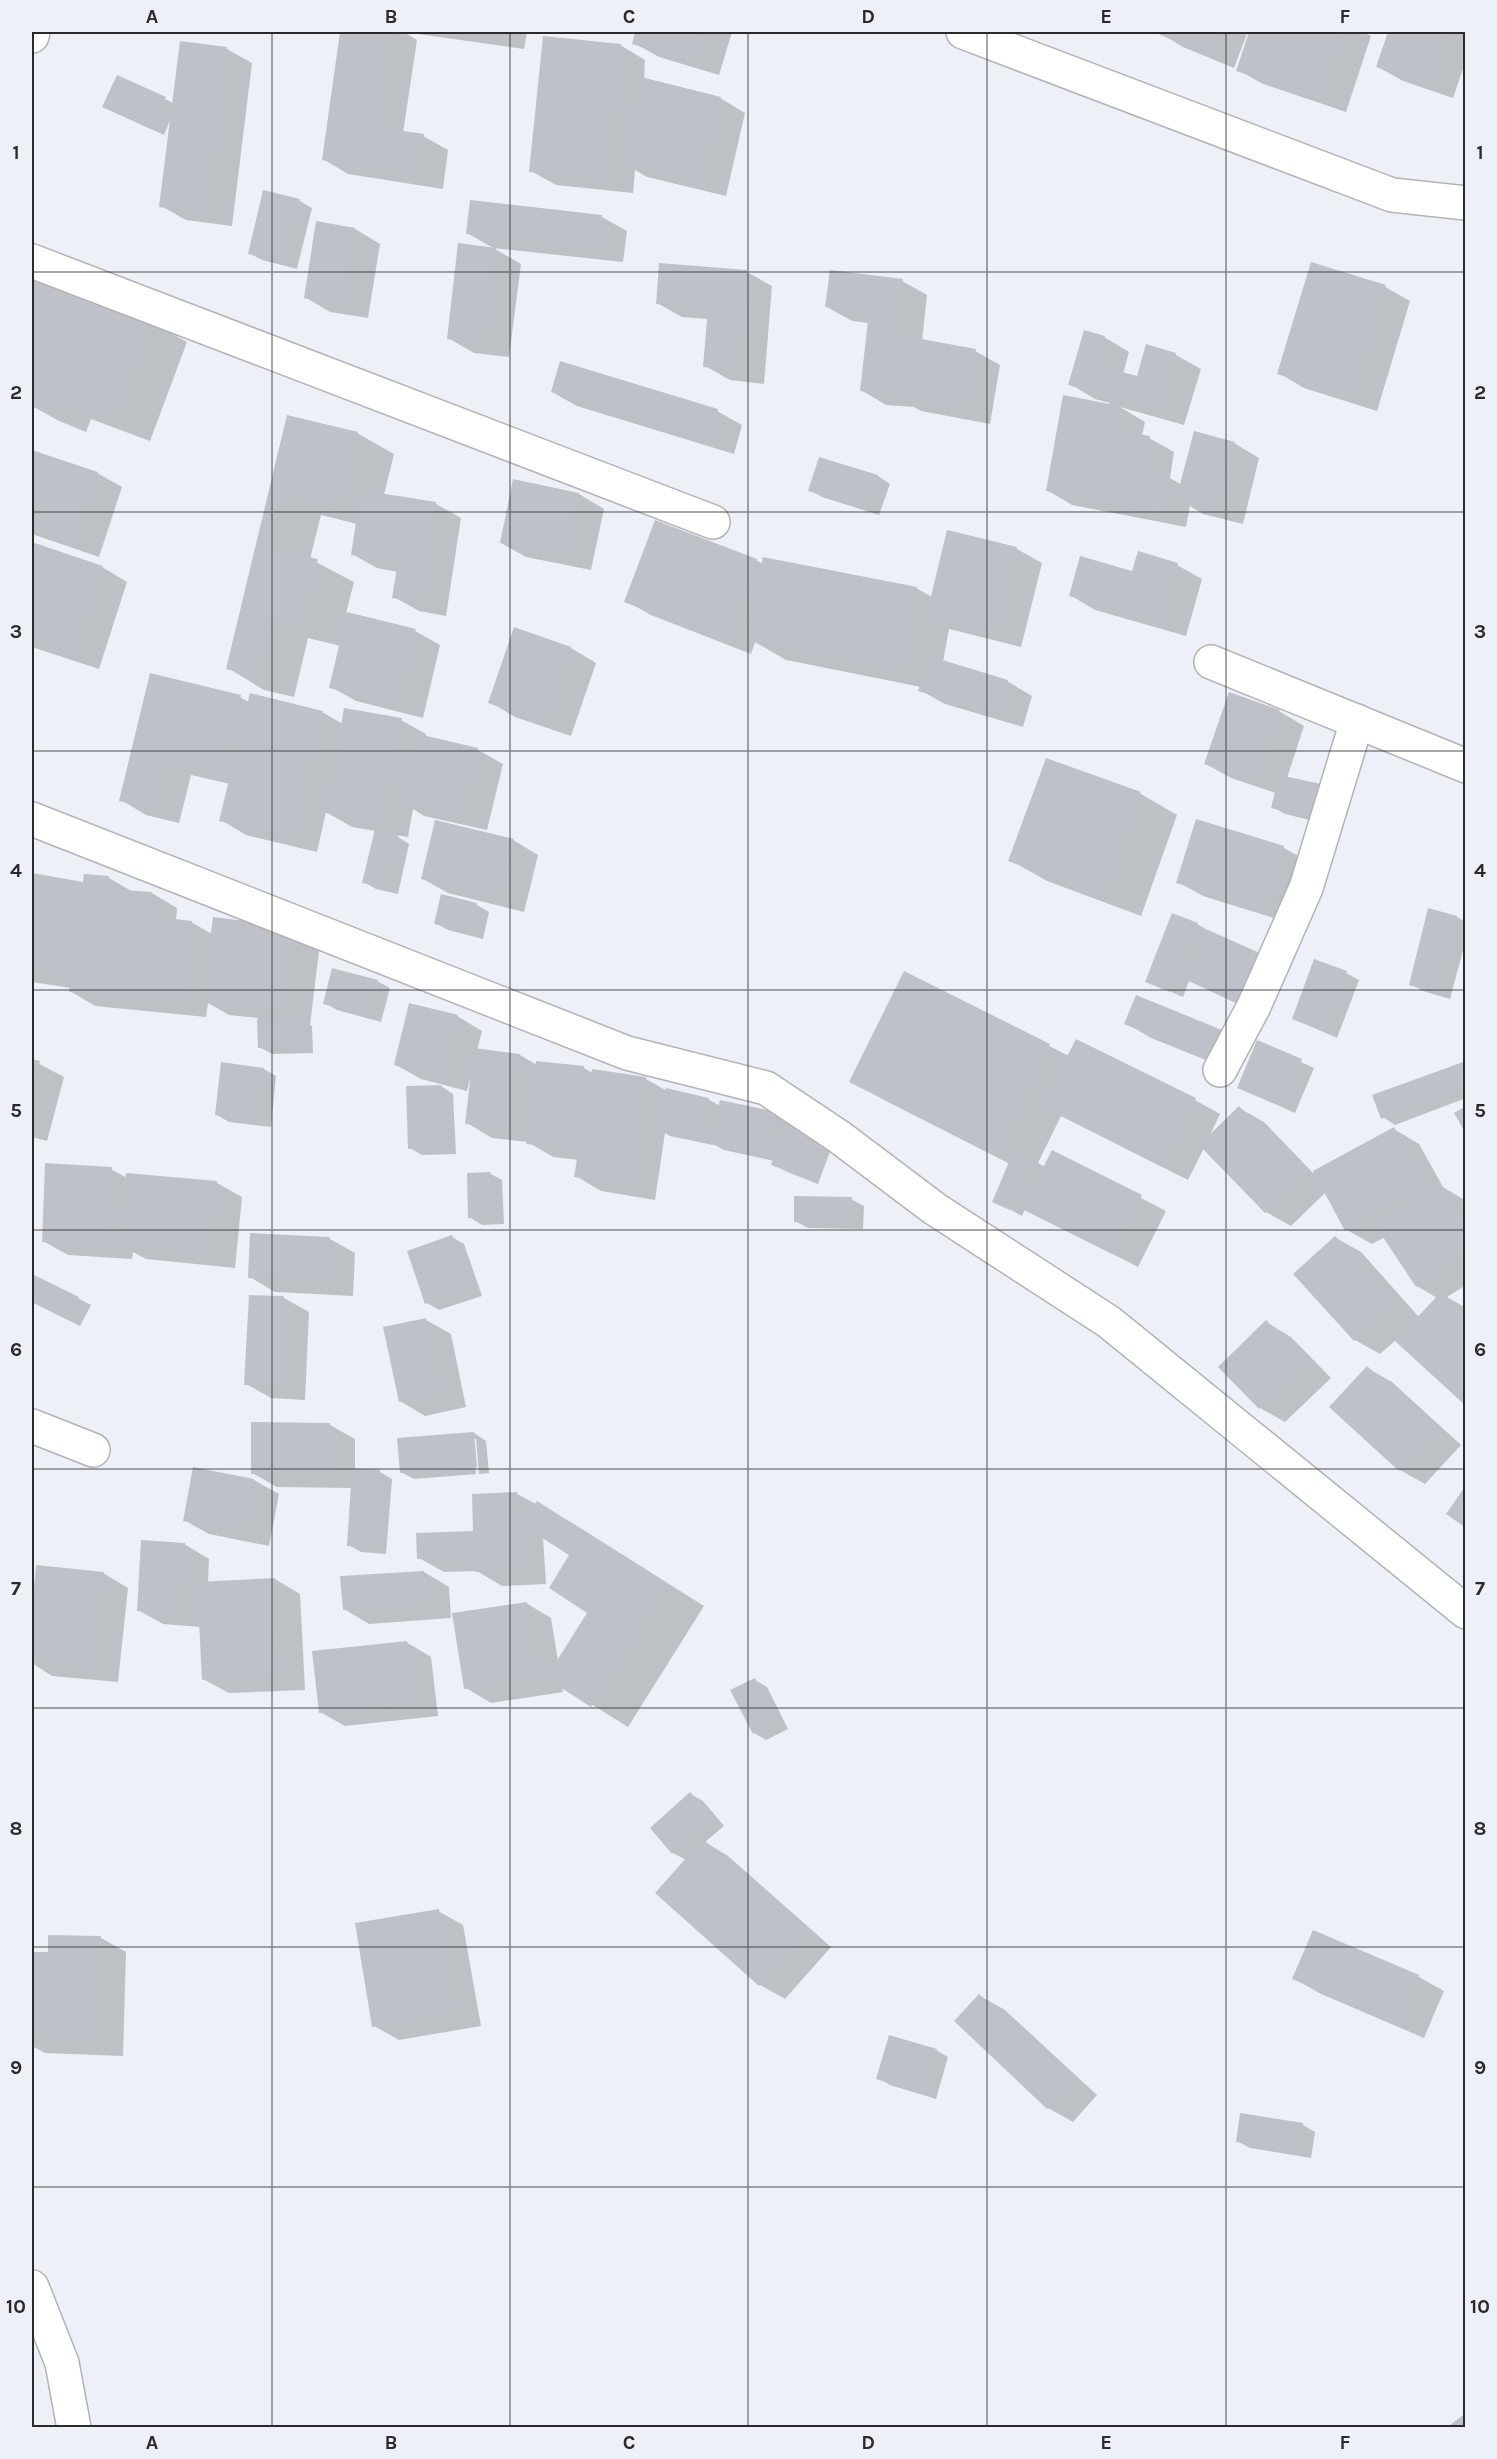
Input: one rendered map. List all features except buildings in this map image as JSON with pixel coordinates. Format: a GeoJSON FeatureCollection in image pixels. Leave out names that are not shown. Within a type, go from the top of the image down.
{"type":"FeatureCollection","features":[{"type":"Feature","properties":{"kind":"street"},"geometry":{"type":"LineString","coordinates":[[32,36],[33,32]]}},
{"type":"Feature","properties":{"kind":"street"},"geometry":{"type":"LineString","coordinates":[[963,32],[1392,195],[1466,203]]}},
{"type":"Feature","properties":{"kind":"street"},"geometry":{"type":"LineString","coordinates":[[32,261],[713,522]]}},
{"type":"Feature","properties":{"kind":"street"},"geometry":{"type":"LineString","coordinates":[[1211,662],[1466,766]]}},
{"type":"Feature","properties":{"kind":"street"},"geometry":{"type":"LineString","coordinates":[[1220,1070],[1254,1006],[1306,888],[1357,722]]}},
{"type":"Feature","properties":{"kind":"street"},"geometry":{"type":"LineString","coordinates":[[32,819],[627,1053],[766,1088],[838,1136],[934,1209],[1109,1323],[1466,1612]]}},
{"type":"Feature","properties":{"kind":"street"},"geometry":{"type":"LineString","coordinates":[[32,1426],[93,1450]]}},
{"type":"Feature","properties":{"kind":"street"},"geometry":{"type":"LineString","coordinates":[[32,2287],[62,2363],[74,2427]]}}]}
